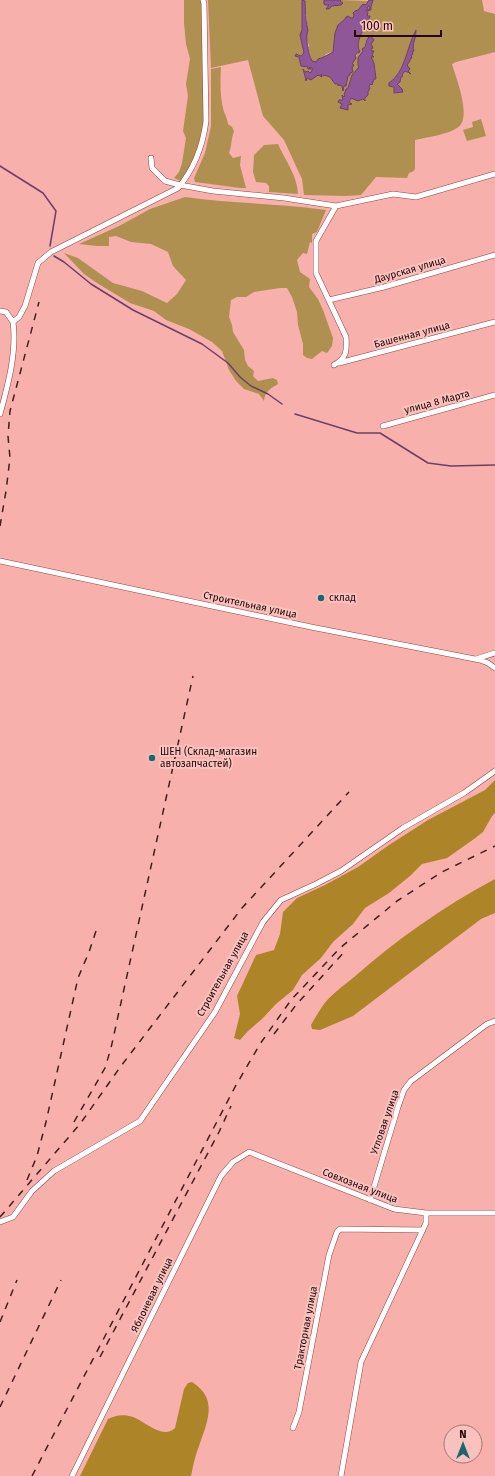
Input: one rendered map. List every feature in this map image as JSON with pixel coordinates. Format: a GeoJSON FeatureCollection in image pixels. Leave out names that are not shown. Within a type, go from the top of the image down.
{"type":"FeatureCollection","features":[{"type":"Feature","properties":{"kind":"street"},"geometry":{"type":"LineString","coordinates":[[13,322],[19,317],[25,306],[38,263],[44,257],[51,252],[178,188],[189,174],[204,136],[206,121],[203,0]]}},
{"type":"Feature","properties":{"kind":"street"},"geometry":{"type":"LineString","coordinates":[[151,158],[152,168],[165,181],[180,185],[214,191],[284,198],[336,206],[392,194],[416,197],[495,174]]}},
{"type":"Feature","properties":{"kind":"street"},"geometry":{"type":"LineString","coordinates":[[329,300],[316,273],[316,241],[336,206]]}},
{"type":"Feature","properties":{"kind":"street","name":"Даурская улица"},"geometry":{"type":"LineString","coordinates":[[329,300],[384,287],[495,255]]}},
{"type":"Feature","properties":{"kind":"street","name":"Башенная улица"},"geometry":{"type":"LineString","coordinates":[[329,300],[346,337],[347,346],[344,357],[341,361],[334,365],[495,322]]}},
{"type":"Feature","properties":{"kind":"street"},"geometry":{"type":"LineString","coordinates":[[0,311],[6,312],[13,322],[15,333],[0,414]]}},
{"type":"Feature","properties":{"kind":"street","name":"улица 8 Марта"},"geometry":{"type":"LineString","coordinates":[[383,426],[495,395]]}},
{"type":"Feature","properties":{"kind":"street","name":"Строительная улица"},"geometry":{"type":"LineString","coordinates":[[0,561],[304,625],[475,659],[488,663],[495,668]]}},
{"type":"Feature","properties":{"kind":"street"},"geometry":{"type":"LineString","coordinates":[[475,659],[495,653]]}},
{"type":"Feature","properties":{"kind":"street","name":"Строительная улица"},"geometry":{"type":"LineString","coordinates":[[0,1222],[13,1217],[32,1191],[54,1171],[140,1120],[215,1012],[263,922],[281,900],[341,871],[402,828],[481,783],[495,771]]}},
{"type":"Feature","properties":{"kind":"street","name":"Угловая улица"},"geometry":{"type":"LineString","coordinates":[[370,1200],[404,1090],[411,1081],[488,1024],[495,1021]]}},
{"type":"Feature","properties":{"kind":"street","name":"Яблоневая улица"},"geometry":{"type":"LineString","coordinates":[[72,1476],[221,1176],[232,1162],[249,1152],[270,1160]]}},
{"type":"Feature","properties":{"kind":"street","name":"Совхозная улица"},"geometry":{"type":"LineString","coordinates":[[270,1160],[394,1209],[426,1213],[495,1213]]}},
{"type":"Feature","properties":{"kind":"street"},"geometry":{"type":"LineString","coordinates":[[341,1476],[360,1362],[423,1230],[426,1223],[426,1213]]}},
{"type":"Feature","properties":{"kind":"street","name":"Тракторная улица"},"geometry":{"type":"LineString","coordinates":[[293,1428],[299,1412],[329,1255],[337,1232],[340,1229],[423,1230]]}},
{"type":"Feature","properties":{"kind":"shaded area"},"geometry":{"type":"Polygon","coordinates":[[[184,0],[201,0],[204,120],[197,152],[190,168],[181,181],[174,178],[179,172],[182,163],[186,138],[183,131],[188,96],[186,84],[190,59],[186,44],[184,0]]]}},
{"type":"Feature","properties":{"kind":"shaded area"},"geometry":{"type":"Polygon","coordinates":[[[208,0],[302,0],[301,39],[304,53],[301,56],[298,54],[297,56],[299,57],[303,66],[308,67],[308,69],[311,67],[312,68],[312,73],[303,71],[305,79],[312,79],[322,74],[323,76],[330,77],[335,84],[342,86],[343,91],[346,79],[352,69],[352,64],[359,51],[358,43],[366,19],[368,22],[370,17],[367,16],[368,13],[366,10],[367,9],[368,11],[367,7],[369,6],[371,9],[373,0],[482,0],[484,11],[495,14],[495,52],[452,64],[460,88],[464,107],[462,123],[457,128],[437,136],[415,140],[414,171],[409,173],[407,178],[376,177],[361,195],[304,195],[302,179],[284,140],[263,116],[248,60],[211,68],[208,0]],[[416,30],[397,76],[389,84],[389,86],[394,87],[394,93],[402,90],[397,84],[405,71],[409,74],[407,65],[411,57],[413,41],[417,33],[416,30]],[[367,40],[360,56],[360,66],[352,75],[343,100],[339,100],[342,104],[341,108],[347,109],[348,105],[351,104],[349,100],[351,98],[365,100],[369,86],[372,83],[375,75],[375,67],[371,57],[371,44],[373,40],[367,40]]]}},
{"type":"Feature","properties":{"kind":"shaded area"},"geometry":{"type":"Polygon","coordinates":[[[302,0],[305,1],[308,30],[308,50],[312,61],[316,62],[318,59],[333,52],[335,33],[338,25],[348,16],[353,18],[353,13],[355,11],[358,10],[363,4],[366,5],[369,0],[373,0],[371,10],[369,10],[369,6],[367,7],[369,11],[366,10],[368,13],[367,16],[370,16],[368,23],[366,19],[359,40],[358,48],[360,52],[355,56],[356,58],[352,64],[354,65],[352,68],[353,72],[348,76],[346,86],[344,86],[343,91],[342,86],[338,86],[338,84],[335,84],[330,77],[321,74],[322,77],[318,75],[311,80],[307,78],[306,81],[303,69],[305,72],[308,71],[310,73],[312,68],[310,67],[309,68],[311,69],[308,69],[308,67],[301,66],[299,57],[295,56],[296,54],[301,56],[304,53],[300,35],[302,30],[302,0]]]}},
{"type":"Feature","properties":{"kind":"shaded area"},"geometry":{"type":"Polygon","coordinates":[[[304,0],[324,0],[324,4],[329,5],[326,9],[329,9],[341,2],[341,0],[369,1],[367,5],[355,11],[353,18],[348,16],[342,23],[340,23],[335,33],[334,51],[326,54],[316,62],[312,61],[308,48],[307,19],[304,0]]]}},
{"type":"Feature","properties":{"kind":"shaded area"},"geometry":{"type":"Polygon","coordinates":[[[324,0],[341,0],[340,1],[343,3],[341,5],[332,6],[329,9],[326,9],[329,5],[324,4],[324,0]]]}},
{"type":"Feature","properties":{"kind":"shaded area"},"geometry":{"type":"Polygon","coordinates":[[[416,30],[413,46],[414,51],[411,55],[412,58],[407,65],[410,69],[408,71],[411,74],[405,71],[400,82],[397,84],[403,92],[394,93],[394,87],[389,86],[389,83],[399,73],[416,30]]]}},
{"type":"Feature","properties":{"kind":"shaded area"},"geometry":{"type":"Polygon","coordinates":[[[370,35],[374,40],[371,44],[373,48],[371,49],[374,51],[372,55],[374,57],[371,57],[374,63],[376,79],[374,79],[372,85],[371,84],[369,86],[370,88],[365,101],[363,99],[358,101],[351,98],[349,102],[352,104],[348,105],[348,110],[340,108],[342,104],[338,102],[339,100],[343,100],[342,95],[344,97],[345,96],[346,89],[348,88],[352,75],[359,67],[358,58],[370,35]]]}},
{"type":"Feature","properties":{"kind":"shaded area"},"geometry":{"type":"Polygon","coordinates":[[[221,67],[220,78],[224,112],[228,124],[234,131],[229,153],[233,158],[241,156],[240,165],[246,188],[195,182],[194,178],[205,153],[211,126],[211,69],[221,67]]]}},
{"type":"Feature","properties":{"kind":"shaded area"},"geometry":{"type":"Polygon","coordinates":[[[481,119],[486,136],[467,141],[463,130],[473,127],[472,122],[481,119]]]}},
{"type":"Feature","properties":{"kind":"shaded area"},"geometry":{"type":"Polygon","coordinates":[[[278,144],[293,174],[298,194],[269,192],[269,186],[266,183],[256,182],[253,172],[254,155],[264,145],[278,144]]]}},
{"type":"Feature","properties":{"kind":"shaded area"},"geometry":{"type":"Polygon","coordinates":[[[185,197],[326,210],[317,232],[312,234],[312,243],[310,242],[307,254],[303,253],[297,260],[300,272],[310,279],[309,287],[318,299],[333,338],[332,346],[327,353],[322,351],[312,359],[303,355],[303,344],[298,325],[297,312],[287,288],[254,292],[246,297],[237,297],[231,300],[229,317],[233,332],[244,350],[245,360],[248,366],[254,371],[253,376],[258,381],[273,378],[277,380],[278,384],[270,389],[264,401],[259,394],[244,389],[236,381],[229,370],[222,351],[212,342],[189,329],[166,320],[154,311],[130,303],[84,274],[64,253],[78,258],[113,283],[142,291],[167,303],[177,294],[186,280],[173,266],[168,252],[151,244],[131,242],[116,236],[109,237],[109,246],[79,244],[119,226],[150,209],[185,197]]]}},
{"type":"Feature","properties":{"kind":"shaded area"},"geometry":{"type":"Polygon","coordinates":[[[495,780],[495,813],[483,832],[447,858],[422,864],[389,893],[365,908],[353,924],[333,942],[321,958],[302,975],[293,990],[276,1004],[240,1040],[234,1038],[240,1014],[237,996],[256,955],[274,950],[280,934],[283,912],[297,898],[358,867],[428,820],[485,790],[495,780]]]}},
{"type":"Feature","properties":{"kind":"shaded area"},"geometry":{"type":"Polygon","coordinates":[[[495,879],[495,913],[481,919],[353,1016],[320,1030],[312,1029],[311,1025],[327,1000],[386,950],[439,912],[495,879]]]}},
{"type":"Feature","properties":{"kind":"shaded area"},"geometry":{"type":"Polygon","coordinates":[[[192,1382],[206,1396],[209,1411],[195,1457],[191,1476],[80,1476],[108,1419],[120,1415],[126,1415],[133,1417],[159,1431],[170,1431],[175,1428],[184,1389],[188,1383],[192,1382]]]}},
{"type":"Feature","properties":{"kind":"waterway"},"geometry":{"type":"LineString","coordinates":[[0,166],[43,193],[56,211],[50,246]]}},
{"type":"Feature","properties":{"kind":"waterway"},"geometry":{"type":"LineString","coordinates":[[54,256],[64,262],[91,284],[133,310],[202,344],[228,363],[240,377],[251,386],[268,394],[282,404]]}},
{"type":"Feature","properties":{"kind":"waterway"},"geometry":{"type":"LineString","coordinates":[[295,414],[357,433],[380,433],[428,463],[451,466],[495,465]]}},
{"type":"Feature","properties":{"kind":"railway"},"geometry":{"type":"LineString","coordinates":[[0,526],[10,458],[8,436],[10,411],[39,302]]}},
{"type":"Feature","properties":{"kind":"railway"},"geometry":{"type":"LineString","coordinates":[[74,1122],[105,1068],[111,1048],[193,676]]}},
{"type":"Feature","properties":{"kind":"railway"},"geometry":{"type":"LineString","coordinates":[[0,1217],[80,1124],[121,1066],[242,908],[349,792]]}},
{"type":"Feature","properties":{"kind":"railway"},"geometry":{"type":"LineString","coordinates":[[32,1476],[235,1087],[260,1044],[291,1000],[340,948],[397,901],[442,872],[495,846]]}},
{"type":"Feature","properties":{"kind":"railway"},"geometry":{"type":"LineString","coordinates":[[27,1180],[37,1156],[46,1122],[78,978],[97,928]]}},
{"type":"Feature","properties":{"kind":"railway"},"geometry":{"type":"LineString","coordinates":[[274,1034],[296,1005],[346,950]]}},
{"type":"Feature","properties":{"kind":"railway"},"geometry":{"type":"LineString","coordinates":[[100,1357],[219,1132],[231,1106]]}},
{"type":"Feature","properties":{"kind":"railway"},"geometry":{"type":"LineString","coordinates":[[0,1322],[17,1280]]}},
{"type":"Feature","properties":{"kind":"railway"},"geometry":{"type":"LineString","coordinates":[[0,1407],[61,1280]]}},
{"type":"Feature","properties":{"kind":"place","name":"склад"},"geometry":{"type":"Point","coordinates":[321,598]}},
{"type":"Feature","properties":{"kind":"place","name":"ШЕН (Склад-магазин автозапчастей)"},"geometry":{"type":"Point","coordinates":[152,758]}}]}
